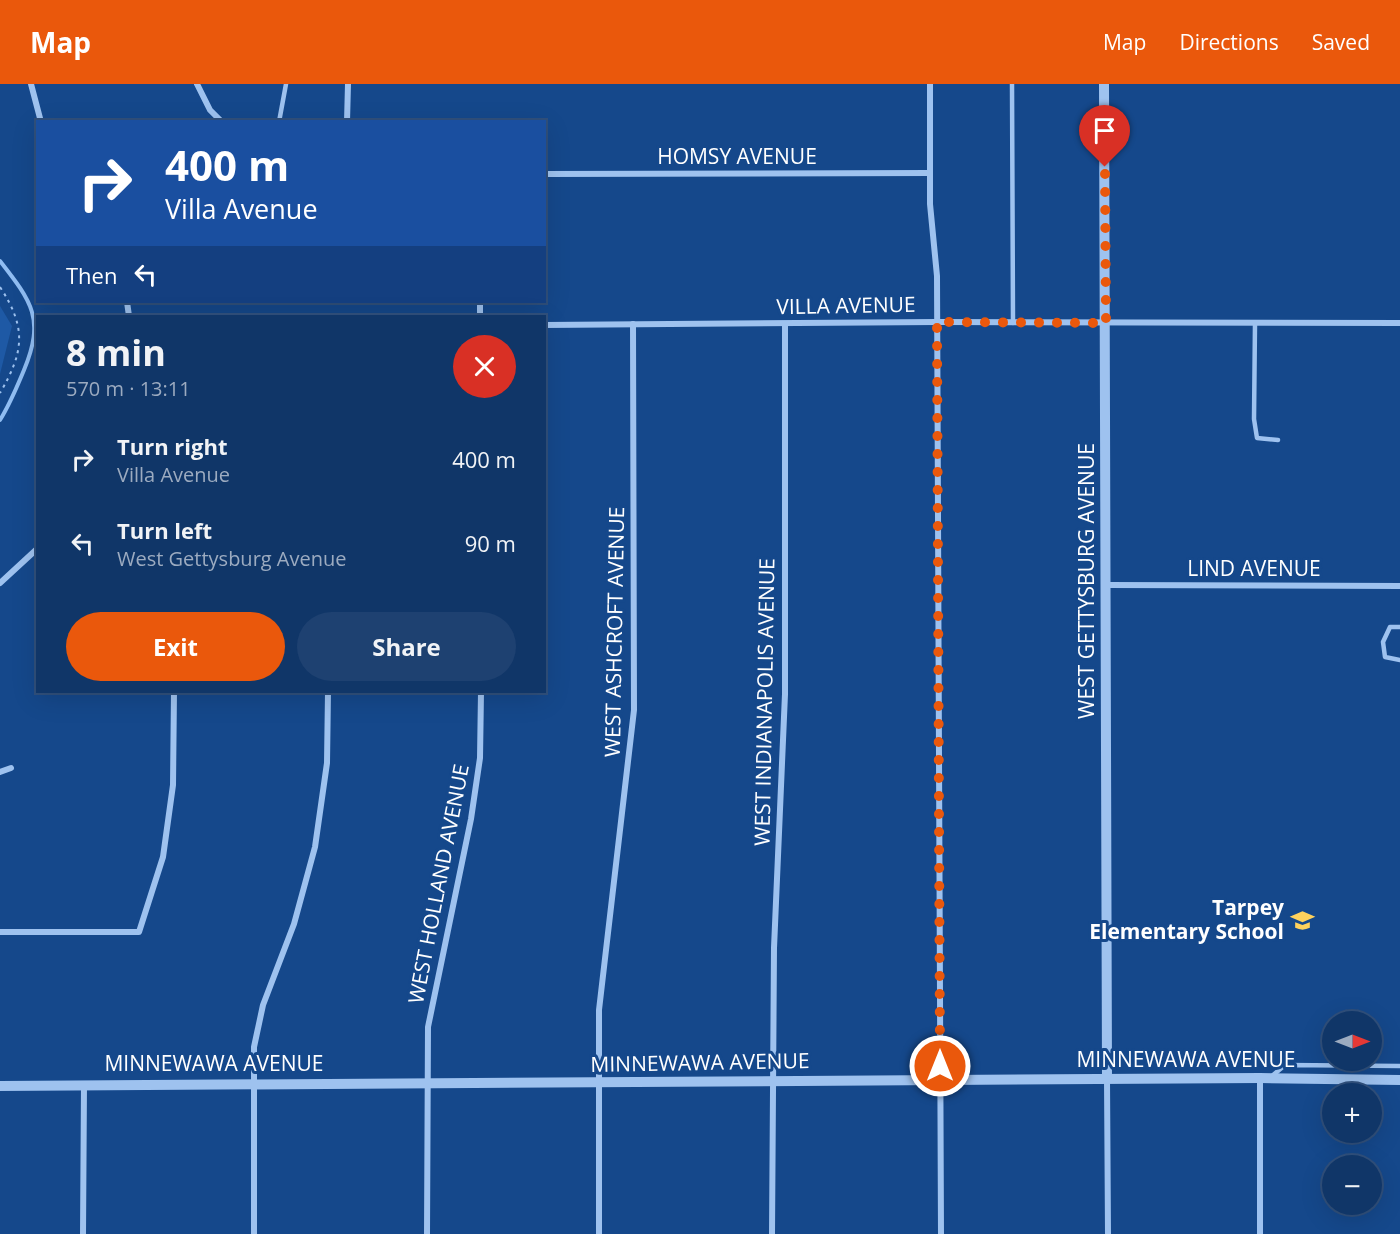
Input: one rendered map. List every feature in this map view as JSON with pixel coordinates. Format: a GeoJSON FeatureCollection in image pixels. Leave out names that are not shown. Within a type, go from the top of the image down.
{"type":"FeatureCollection","features":[{"type":"Feature","properties":{"kind":"street"},"geometry":{"type":"LineString","coordinates":[[31,84],[40,120]]}},
{"type":"Feature","properties":{"kind":"street"},"geometry":{"type":"LineString","coordinates":[[197,84],[210,110],[220,120]]}},
{"type":"Feature","properties":{"kind":"street"},"geometry":{"type":"LineString","coordinates":[[347,120],[348,84]]}},
{"type":"Feature","properties":{"kind":"street"},"geometry":{"type":"LineString","coordinates":[[930,84],[930,173],[937,322],[941,1234]]}},
{"type":"Feature","properties":{"kind":"street","name":"WEST GETTYSBURG AVENUE"},"geometry":{"type":"LineString","coordinates":[[1104,84],[1107,1079]]}},
{"type":"Feature","properties":{"kind":"street","name":"HOMSY AVENUE"},"geometry":{"type":"LineString","coordinates":[[546,174],[930,173]]}},
{"type":"Feature","properties":{"kind":"street","name":"VILLA AVENUE"},"geometry":{"type":"LineString","coordinates":[[546,325],[937,322],[1400,323]]}},
{"type":"Feature","properties":{"kind":"street","name":"WEST ASHCROFT AVENUE"},"geometry":{"type":"LineString","coordinates":[[599,1234],[599,1010],[634,711],[633,324]]}},
{"type":"Feature","properties":{"kind":"street","name":"WEST INDIANAPOLIS AVENUE"},"geometry":{"type":"LineString","coordinates":[[772,1234],[774,948],[785,694],[785,324]]}},
{"type":"Feature","properties":{"kind":"street"},"geometry":{"type":"LineString","coordinates":[[0,583],[36,550]]}},
{"type":"Feature","properties":{"kind":"street","name":"LIND AVENUE"},"geometry":{"type":"LineString","coordinates":[[1107,585],[1400,586]]}},
{"type":"Feature","properties":{"kind":"street"},"geometry":{"type":"LineString","coordinates":[[0,932],[139,932],[163,857],[173,785],[174,693]]}},
{"type":"Feature","properties":{"kind":"street"},"geometry":{"type":"LineString","coordinates":[[254,1234],[253,1085],[257,1027],[294,924],[315,847],[327,763],[328,693]]}},
{"type":"Feature","properties":{"kind":"street","name":"WEST HOLLAND AVENUE"},"geometry":{"type":"LineString","coordinates":[[427,1234],[428,1027],[471,819],[480,758],[481,693]]}},
{"type":"Feature","properties":{"kind":"street"},"geometry":{"type":"LineString","coordinates":[[0,772],[11,768]]}},
{"type":"Feature","properties":{"kind":"street"},"geometry":{"type":"LineString","coordinates":[[1260,1234],[1265,1078]]}},
{"type":"Feature","properties":{"kind":"street","name":"MINNEWAWA AVENUE"},"geometry":{"type":"LineString","coordinates":[[0,1086],[427,1082],[941,1082],[1265,1078],[1400,1080]]}},
{"type":"Feature","properties":{"kind":"street"},"geometry":{"type":"LineString","coordinates":[[1107,1079],[1108,1234]]}},
{"type":"Feature","properties":{"kind":"street"},"geometry":{"type":"LineString","coordinates":[[83,1234],[84,1085]]}},
{"type":"Feature","properties":{"kind":"lane"},"geometry":{"type":"LineString","coordinates":[[279,120],[286,84]]}},
{"type":"Feature","properties":{"kind":"lane"},"geometry":{"type":"LineString","coordinates":[[1012,84],[1013,323]]}},
{"type":"Feature","properties":{"kind":"lane"},"geometry":{"type":"LineString","coordinates":[[1256,323],[1254,419],[1257,438],[1278,440]]}},
{"type":"Feature","properties":{"kind":"lane"},"geometry":{"type":"LineString","coordinates":[[1400,627],[1390,627],[1383,642],[1385,657],[1400,660]]}},
{"type":"Feature","properties":{"kind":"lane"},"geometry":{"type":"LineString","coordinates":[[1265,1078],[1285,1065],[1400,1066]]}},
{"type":"Feature","properties":{"kind":"path"},"geometry":{"type":"LineString","coordinates":[[0,288],[18,319],[20,331],[11,374],[0,393]]}},
{"type":"Feature","properties":{"kind":"shaded area"},"geometry":{"type":"Polygon","coordinates":[[[0,306],[12,326],[0,374],[0,306]]]}},
{"type":"Feature","properties":{"kind":"waterway"},"geometry":{"type":"LineString","coordinates":[[0,261],[27,300],[34,324],[34,337],[24,370],[0,420]]}},
{"type":"Feature","properties":{"kind":"place","name":"Tarpey Elementary School"},"geometry":{"type":"Point","coordinates":[1302,920]}},
{"type":"Feature","properties":{"kind":"route"},"geometry":{"type":"LineString","coordinates":[[940,1066],[937,322],[1106,323],[1105,167]]}}]}
